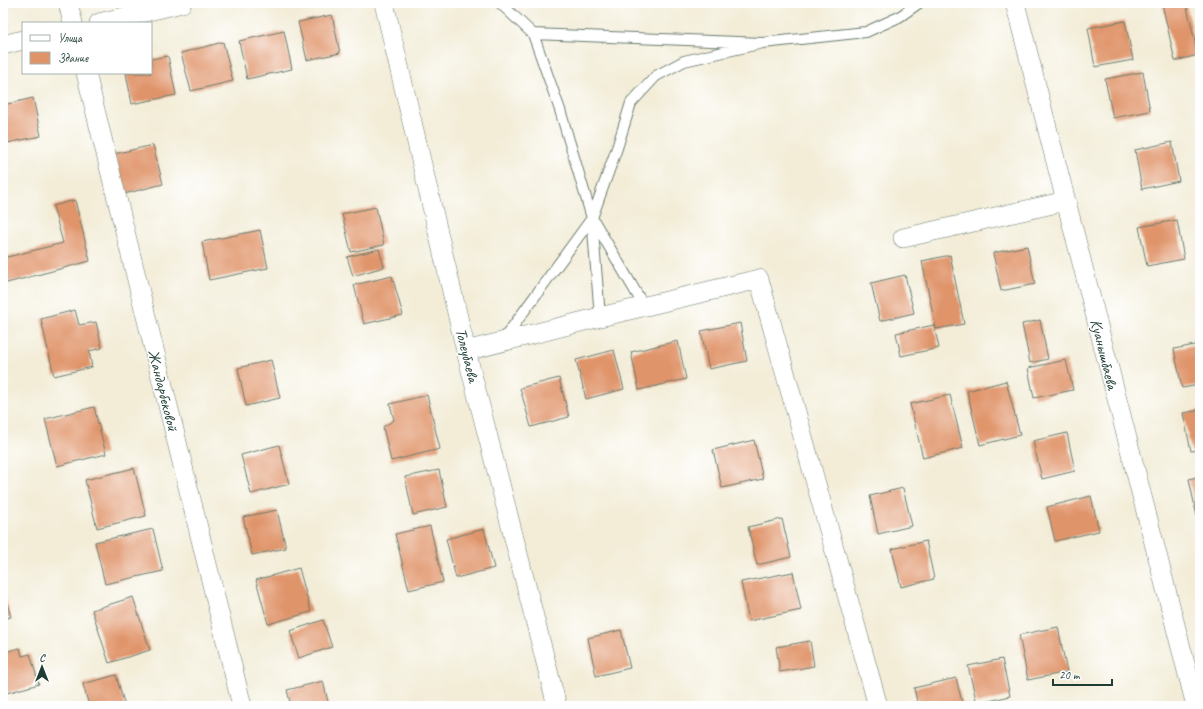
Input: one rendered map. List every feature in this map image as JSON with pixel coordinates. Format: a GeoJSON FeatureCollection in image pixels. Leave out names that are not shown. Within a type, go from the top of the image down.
{"type":"FeatureCollection","features":[{"type":"Feature","properties":{"kind":"street"},"geometry":{"type":"LineString","coordinates":[[68,3],[73,22]]}},
{"type":"Feature","properties":{"kind":"street"},"geometry":{"type":"LineString","coordinates":[[103,22],[182,3]]}},
{"type":"Feature","properties":{"kind":"street","name":"Толеубаева"},"geometry":{"type":"LineString","coordinates":[[384,3],[466,350],[557,706]]}},
{"type":"Feature","properties":{"kind":"street","name":"Куанышбаева"},"geometry":{"type":"LineString","coordinates":[[1015,3],[1196,706]]}},
{"type":"Feature","properties":{"kind":"street"},"geometry":{"type":"LineString","coordinates":[[3,45],[22,40]]}},
{"type":"Feature","properties":{"kind":"street","name":"Жандарбековой"},"geometry":{"type":"LineString","coordinates":[[86,74],[242,706]]}},
{"type":"Feature","properties":{"kind":"street"},"geometry":{"type":"LineString","coordinates":[[903,238],[1066,201]]}},
{"type":"Feature","properties":{"kind":"street"},"geometry":{"type":"LineString","coordinates":[[466,350],[759,279],[878,706]]}},
{"type":"Feature","properties":{"kind":"lane"},"geometry":{"type":"LineString","coordinates":[[500,3],[533,34],[560,110],[592,218],[600,317]]}},
{"type":"Feature","properties":{"kind":"lane"},"geometry":{"type":"LineString","coordinates":[[502,341],[592,218],[631,103],[656,76],[684,61],[763,43],[866,32],[899,17],[919,3]]}},
{"type":"Feature","properties":{"kind":"lane"},"geometry":{"type":"LineString","coordinates":[[533,34],[763,43]]}},
{"type":"Feature","properties":{"kind":"lane"},"geometry":{"type":"LineString","coordinates":[[592,218],[644,306]]}},
{"type":"Feature","properties":{"kind":"building"},"geometry":{"type":"Polygon","coordinates":[[[1162,3],[1186,3],[1198,55],[1175,61],[1162,3]]]}},
{"type":"Feature","properties":{"kind":"building"},"geometry":{"type":"Polygon","coordinates":[[[332,15],[340,53],[307,60],[298,22],[332,15]]]}},
{"type":"Feature","properties":{"kind":"building"},"geometry":{"type":"Polygon","coordinates":[[[1125,21],[1133,60],[1095,67],[1088,28],[1125,21]]]}},
{"type":"Feature","properties":{"kind":"building"},"geometry":{"type":"Polygon","coordinates":[[[284,31],[292,69],[247,79],[239,41],[284,31]]]}},
{"type":"Feature","properties":{"kind":"building"},"geometry":{"type":"Polygon","coordinates":[[[223,42],[233,81],[191,91],[181,53],[223,42]]]}},
{"type":"Feature","properties":{"kind":"building"},"geometry":{"type":"Polygon","coordinates":[[[168,56],[176,95],[132,104],[126,74],[152,74],[152,59],[168,56]]]}},
{"type":"Feature","properties":{"kind":"building"},"geometry":{"type":"Polygon","coordinates":[[[1143,72],[1150,111],[1113,118],[1105,79],[1143,72]]]}},
{"type":"Feature","properties":{"kind":"building"},"geometry":{"type":"Polygon","coordinates":[[[33,98],[41,136],[7,143],[3,123],[3,105],[33,98]]]}},
{"type":"Feature","properties":{"kind":"building"},"geometry":{"type":"Polygon","coordinates":[[[1172,142],[1179,181],[1142,189],[1135,150],[1172,142]]]}},
{"type":"Feature","properties":{"kind":"building"},"geometry":{"type":"Polygon","coordinates":[[[153,145],[163,184],[124,194],[114,154],[153,145]]]}},
{"type":"Feature","properties":{"kind":"building"},"geometry":{"type":"Polygon","coordinates":[[[75,200],[90,261],[3,284],[3,258],[63,243],[53,206],[75,200]]]}},
{"type":"Feature","properties":{"kind":"building"},"geometry":{"type":"Polygon","coordinates":[[[376,207],[384,245],[351,252],[342,214],[376,207]]]}},
{"type":"Feature","properties":{"kind":"building"},"geometry":{"type":"Polygon","coordinates":[[[1177,220],[1184,259],[1147,266],[1139,227],[1177,220]]]}},
{"type":"Feature","properties":{"kind":"building"},"geometry":{"type":"Polygon","coordinates":[[[260,230],[268,268],[209,280],[202,242],[260,230]]]}},
{"type":"Feature","properties":{"kind":"building"},"geometry":{"type":"Polygon","coordinates":[[[1027,246],[1035,284],[1001,291],[993,253],[1027,246]]]}},
{"type":"Feature","properties":{"kind":"building"},"geometry":{"type":"Polygon","coordinates":[[[379,249],[384,267],[353,276],[347,257],[379,249]]]}},
{"type":"Feature","properties":{"kind":"building"},"geometry":{"type":"Polygon","coordinates":[[[950,255],[964,324],[936,329],[922,261],[950,255]]]}},
{"type":"Feature","properties":{"kind":"building"},"geometry":{"type":"Polygon","coordinates":[[[905,275],[914,313],[880,321],[871,283],[905,275]]]}},
{"type":"Feature","properties":{"kind":"building"},"geometry":{"type":"Polygon","coordinates":[[[392,276],[403,315],[364,324],[354,285],[392,276]]]}},
{"type":"Feature","properties":{"kind":"building"},"geometry":{"type":"Polygon","coordinates":[[[75,310],[79,325],[96,322],[102,348],[89,351],[92,367],[54,376],[41,319],[75,310]]]}},
{"type":"Feature","properties":{"kind":"building"},"geometry":{"type":"Polygon","coordinates":[[[1040,320],[1048,359],[1030,363],[1022,324],[1040,320]]]}},
{"type":"Feature","properties":{"kind":"building"},"geometry":{"type":"Polygon","coordinates":[[[740,323],[747,361],[709,369],[701,331],[740,323]]]}},
{"type":"Feature","properties":{"kind":"building"},"geometry":{"type":"Polygon","coordinates":[[[934,325],[939,348],[901,356],[896,333],[934,325]]]}},
{"type":"Feature","properties":{"kind":"building"},"geometry":{"type":"Polygon","coordinates":[[[678,341],[686,379],[639,390],[631,352],[678,341]]]}},
{"type":"Feature","properties":{"kind":"building"},"geometry":{"type":"Polygon","coordinates":[[[1200,344],[1200,385],[1182,388],[1174,349],[1200,344]]]}},
{"type":"Feature","properties":{"kind":"building"},"geometry":{"type":"Polygon","coordinates":[[[614,350],[624,389],[586,399],[576,360],[614,350]]]}},
{"type":"Feature","properties":{"kind":"building"},"geometry":{"type":"Polygon","coordinates":[[[271,360],[280,398],[246,406],[238,368],[271,360]]]}},
{"type":"Feature","properties":{"kind":"building"},"geometry":{"type":"Polygon","coordinates":[[[1066,360],[1073,390],[1034,398],[1028,368],[1066,360]]]}},
{"type":"Feature","properties":{"kind":"building"},"geometry":{"type":"Polygon","coordinates":[[[559,378],[569,417],[531,427],[520,388],[559,378]]]}},
{"type":"Feature","properties":{"kind":"building"},"geometry":{"type":"Polygon","coordinates":[[[1006,381],[1020,435],[980,445],[967,391],[1006,381]]]}},
{"type":"Feature","properties":{"kind":"building"},"geometry":{"type":"Polygon","coordinates":[[[427,395],[440,449],[391,461],[383,427],[394,420],[390,404],[427,395]]]}},
{"type":"Feature","properties":{"kind":"building"},"geometry":{"type":"Polygon","coordinates":[[[950,395],[963,448],[923,458],[910,404],[950,395]]]}},
{"type":"Feature","properties":{"kind":"building"},"geometry":{"type":"Polygon","coordinates":[[[94,407],[106,454],[57,466],[45,419],[94,407]]]}},
{"type":"Feature","properties":{"kind":"building"},"geometry":{"type":"Polygon","coordinates":[[[1200,410],[1200,450],[1191,451],[1183,413],[1200,410]]]}},
{"type":"Feature","properties":{"kind":"building"},"geometry":{"type":"Polygon","coordinates":[[[1067,433],[1075,471],[1042,479],[1033,441],[1067,433]]]}},
{"type":"Feature","properties":{"kind":"building"},"geometry":{"type":"Polygon","coordinates":[[[754,440],[763,479],[722,488],[713,450],[754,440]]]}},
{"type":"Feature","properties":{"kind":"building"},"geometry":{"type":"Polygon","coordinates":[[[279,445],[289,484],[251,494],[241,455],[279,445]]]}},
{"type":"Feature","properties":{"kind":"building"},"geometry":{"type":"Polygon","coordinates":[[[134,468],[146,516],[97,528],[85,480],[134,468]]]}},
{"type":"Feature","properties":{"kind":"building"},"geometry":{"type":"Polygon","coordinates":[[[439,470],[447,507],[413,515],[405,477],[439,470]]]}},
{"type":"Feature","properties":{"kind":"building"},"geometry":{"type":"Polygon","coordinates":[[[1200,476],[1200,516],[1197,517],[1189,479],[1200,476]]]}},
{"type":"Feature","properties":{"kind":"building"},"geometry":{"type":"Polygon","coordinates":[[[903,488],[912,526],[878,534],[870,496],[903,488]]]}},
{"type":"Feature","properties":{"kind":"building"},"geometry":{"type":"Polygon","coordinates":[[[1091,496],[1099,531],[1055,541],[1047,507],[1091,496]]]}},
{"type":"Feature","properties":{"kind":"building"},"geometry":{"type":"Polygon","coordinates":[[[277,510],[286,548],[252,555],[243,517],[277,510]]]}},
{"type":"Feature","properties":{"kind":"building"},"geometry":{"type":"Polygon","coordinates":[[[782,519],[791,557],[757,565],[748,527],[782,519]]]}},
{"type":"Feature","properties":{"kind":"building"},"geometry":{"type":"Polygon","coordinates":[[[430,526],[443,582],[409,590],[395,534],[430,526]]]}},
{"type":"Feature","properties":{"kind":"building"},"geometry":{"type":"Polygon","coordinates":[[[153,529],[163,571],[105,584],[95,542],[153,529]]]}},
{"type":"Feature","properties":{"kind":"building"},"geometry":{"type":"Polygon","coordinates":[[[484,529],[494,568],[456,578],[446,539],[484,529]]]}},
{"type":"Feature","properties":{"kind":"building"},"geometry":{"type":"Polygon","coordinates":[[[926,541],[934,579],[901,587],[892,549],[926,541]]]}},
{"type":"Feature","properties":{"kind":"building"},"geometry":{"type":"Polygon","coordinates":[[[299,568],[311,612],[268,624],[256,580],[299,568]]]}},
{"type":"Feature","properties":{"kind":"building"},"geometry":{"type":"Polygon","coordinates":[[[793,572],[801,610],[749,621],[741,582],[793,572]]]}},
{"type":"Feature","properties":{"kind":"building"},"geometry":{"type":"Polygon","coordinates":[[[3,589],[11,617],[3,619],[3,589]]]}},
{"type":"Feature","properties":{"kind":"building"},"geometry":{"type":"Polygon","coordinates":[[[133,597],[150,650],[109,663],[92,610],[133,597]]]}},
{"type":"Feature","properties":{"kind":"building"},"geometry":{"type":"Polygon","coordinates":[[[323,620],[332,647],[299,658],[290,631],[323,620]]]}},
{"type":"Feature","properties":{"kind":"building"},"geometry":{"type":"Polygon","coordinates":[[[1058,627],[1067,672],[1028,680],[1019,635],[1058,627]]]}},
{"type":"Feature","properties":{"kind":"building"},"geometry":{"type":"Polygon","coordinates":[[[621,630],[630,668],[596,676],[588,638],[621,630]]]}},
{"type":"Feature","properties":{"kind":"building"},"geometry":{"type":"Polygon","coordinates":[[[810,641],[814,666],[780,672],[776,647],[810,641]]]}},
{"type":"Feature","properties":{"kind":"building"},"geometry":{"type":"Polygon","coordinates":[[[20,648],[22,656],[30,654],[39,684],[3,694],[3,661],[6,661],[4,652],[20,648]]]}},
{"type":"Feature","properties":{"kind":"building"},"geometry":{"type":"Polygon","coordinates":[[[1002,659],[1010,696],[977,704],[968,666],[1002,659]]]}},
{"type":"Feature","properties":{"kind":"building"},"geometry":{"type":"Polygon","coordinates":[[[116,675],[125,706],[89,706],[83,684],[116,675]]]}},
{"type":"Feature","properties":{"kind":"building"},"geometry":{"type":"Polygon","coordinates":[[[956,678],[963,706],[918,706],[914,688],[956,678]]]}},
{"type":"Feature","properties":{"kind":"building"},"geometry":{"type":"Polygon","coordinates":[[[323,681],[329,706],[291,706],[287,690],[323,681]]]}}]}
